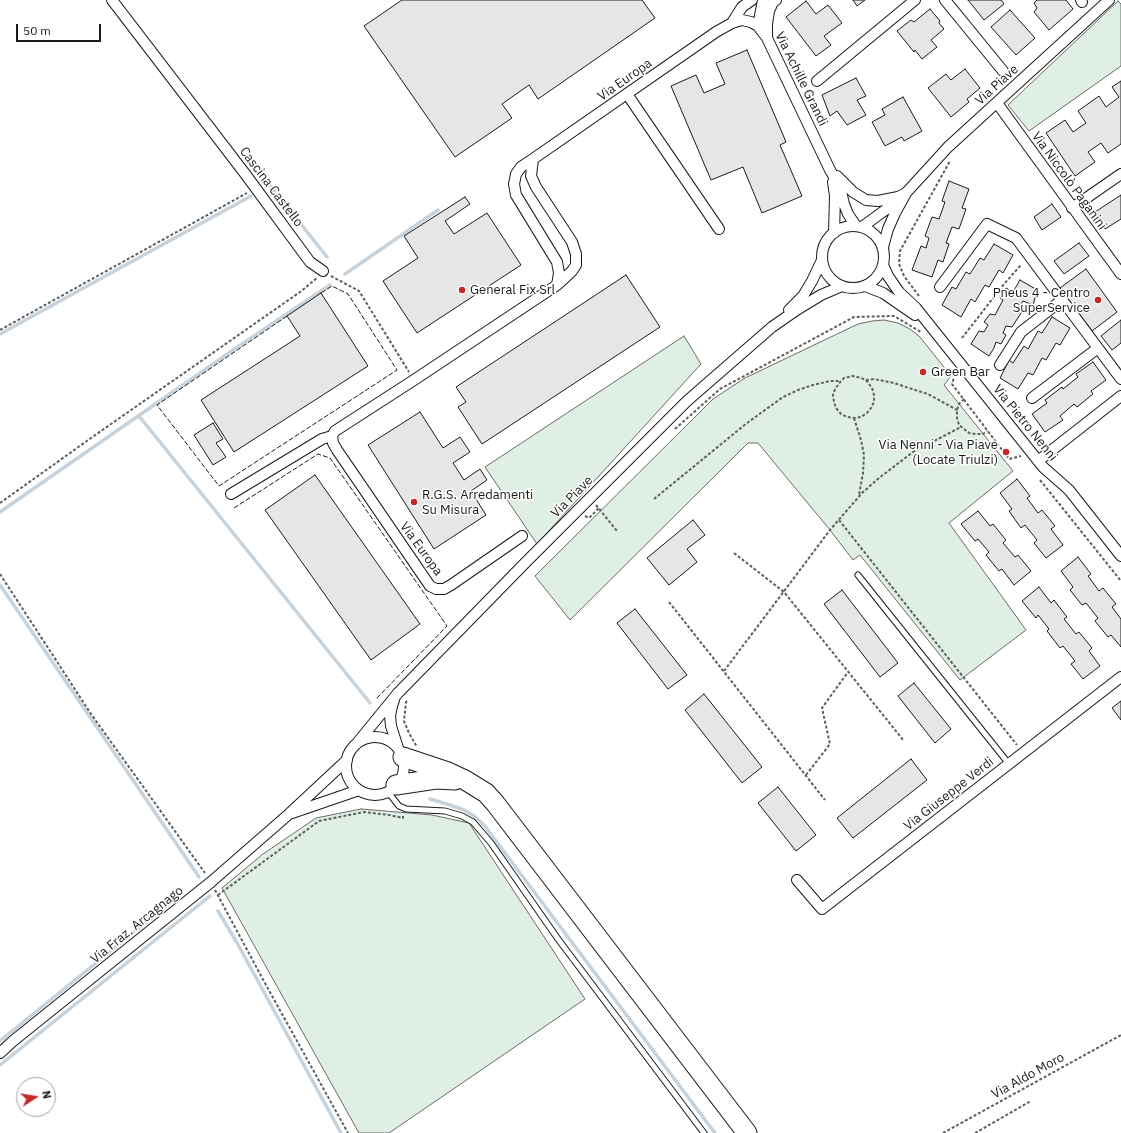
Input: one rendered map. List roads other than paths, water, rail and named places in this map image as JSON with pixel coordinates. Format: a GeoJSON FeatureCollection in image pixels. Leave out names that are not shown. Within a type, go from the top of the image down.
{"type":"FeatureCollection","features":[{"type":"Feature","properties":{"kind":"highway"},"geometry":{"type":"LineString","coordinates":[[406,756],[448,772],[486,793],[747,1133]]}},
{"type":"Feature","properties":{"kind":"highway"},"geometry":{"type":"LineString","coordinates":[[392,789],[436,780],[464,780]]}},
{"type":"Feature","properties":{"kind":"street","name":"Cascina Castello"},"geometry":{"type":"LineString","coordinates":[[112,0],[256,188],[310,262],[323,271]]}},
{"type":"Feature","properties":{"kind":"street"},"geometry":{"type":"LineString","coordinates":[[732,23],[742,7],[752,0]]}},
{"type":"Feature","properties":{"kind":"street"},"geometry":{"type":"LineString","coordinates":[[758,26],[763,0]]}},
{"type":"Feature","properties":{"kind":"street"},"geometry":{"type":"LineString","coordinates":[[767,38],[769,11],[776,0]]}},
{"type":"Feature","properties":{"kind":"street"},"geometry":{"type":"LineString","coordinates":[[817,81],[915,0]]}},
{"type":"Feature","properties":{"kind":"street"},"geometry":{"type":"LineString","coordinates":[[945,0],[1004,71]]}},
{"type":"Feature","properties":{"kind":"street","name":"Via Piave"},"geometry":{"type":"LineString","coordinates":[[883,265],[883,247],[888,229],[902,195],[948,147],[1110,0]]}},
{"type":"Feature","properties":{"kind":"street","name":"Via Achille Grandi"},"geometry":{"type":"LineString","coordinates":[[732,23],[742,20],[751,22],[758,26],[767,38],[830,170],[840,187],[848,214],[859,227]]}},
{"type":"Feature","properties":{"kind":"street","name":"Via Europa"},"geometry":{"type":"LineString","coordinates":[[557,284],[559,273],[557,262],[516,195],[514,184],[516,174],[533,159],[716,32],[732,23]]}},
{"type":"Feature","properties":{"kind":"street"},"geometry":{"type":"LineString","coordinates":[[627,94],[719,229]]}},
{"type":"Feature","properties":{"kind":"street","name":"Via Niccolò Paganini"},"geometry":{"type":"LineString","coordinates":[[997,103],[1121,274]]}},
{"type":"Feature","properties":{"kind":"street"},"geometry":{"type":"LineString","coordinates":[[231,494],[322,439],[332,436],[335,431],[557,284],[572,271],[576,265],[576,254],[572,242],[531,176],[533,159]]}},
{"type":"Feature","properties":{"kind":"street","name":"Via Achille Grandi"},"geometry":{"type":"LineString","coordinates":[[830,170],[844,181],[853,192],[866,200],[878,201],[902,195]]}},
{"type":"Feature","properties":{"kind":"street","name":"Via Achille Grandi"},"geometry":{"type":"LineString","coordinates":[[830,170],[835,196],[834,233]]}},
{"type":"Feature","properties":{"kind":"street"},"geometry":{"type":"LineString","coordinates":[[1072,208],[1121,174]]}},
{"type":"Feature","properties":{"kind":"street"},"geometry":{"type":"LineString","coordinates":[[859,227],[888,208],[902,195]]}},
{"type":"Feature","properties":{"kind":"street"},"geometry":{"type":"LineString","coordinates":[[940,287],[988,224],[1016,238],[1121,379]]}},
{"type":"Feature","properties":{"kind":"street"},"geometry":{"type":"LineString","coordinates":[[834,233],[845,227],[859,227],[867,229],[876,236],[883,247]]}},
{"type":"Feature","properties":{"kind":"street","name":"Via Piave"},"geometry":{"type":"LineString","coordinates":[[772,328],[802,296],[812,281],[822,260],[824,247],[827,240],[834,233]]}},
{"type":"Feature","properties":{"kind":"street"},"geometry":{"type":"LineString","coordinates":[[822,260],[829,276],[836,283],[842,286]]}},
{"type":"Feature","properties":{"kind":"street"},"geometry":{"type":"LineString","coordinates":[[865,286],[879,275],[883,265]]}},
{"type":"Feature","properties":{"kind":"street","name":"Via Pietro Nenni"},"geometry":{"type":"LineString","coordinates":[[883,265],[888,276],[899,292],[916,308],[1038,461],[1069,490],[1121,556]]}},
{"type":"Feature","properties":{"kind":"street","name":"Via Piave"},"geometry":{"type":"LineString","coordinates":[[289,814],[347,760],[349,753],[398,693],[524,563],[686,401],[772,328],[798,309],[821,295],[842,286],[853,288],[865,286]]}},
{"type":"Feature","properties":{"kind":"street","name":"Via Pietro Nenni"},"geometry":{"type":"LineString","coordinates":[[865,286],[883,293],[899,303],[942,340]]}},
{"type":"Feature","properties":{"kind":"street"},"geometry":{"type":"LineString","coordinates":[[1000,365],[1021,332],[1062,300]]}},
{"type":"Feature","properties":{"kind":"street"},"geometry":{"type":"LineString","coordinates":[[1032,398],[1098,348]]}},
{"type":"Feature","properties":{"kind":"street"},"geometry":{"type":"LineString","coordinates":[[1038,461],[1121,396]]}},
{"type":"Feature","properties":{"kind":"street","name":"Via Europa"},"geometry":{"type":"LineString","coordinates":[[332,436],[333,443],[337,450],[430,586],[436,589],[444,589],[522,536]]}},
{"type":"Feature","properties":{"kind":"street","name":"Via Giuseppe Verdi"},"geometry":{"type":"LineString","coordinates":[[797,880],[822,909],[1121,677]]}},
{"type":"Feature","properties":{"kind":"street","name":"Via Piave"},"geometry":{"type":"LineString","coordinates":[[392,789],[401,779],[406,756],[391,726],[390,716],[392,706],[398,693]]}},
{"type":"Feature","properties":{"kind":"street"},"geometry":{"type":"LineString","coordinates":[[358,742],[366,738],[384,738],[392,742],[406,756]]}},
{"type":"Feature","properties":{"kind":"street"},"geometry":{"type":"LineString","coordinates":[[347,760],[348,776],[359,790],[374,795],[381,794],[392,789]]}},
{"type":"Feature","properties":{"kind":"street"},"geometry":{"type":"LineString","coordinates":[[289,814],[359,790]]}},
{"type":"Feature","properties":{"kind":"street","name":"Via Fraz. Arcagnago"},"geometry":{"type":"LineString","coordinates":[[0,1053],[211,882],[289,814]]}},
{"type":"Feature","properties":{"kind":"lane"},"geometry":{"type":"LineString","coordinates":[[858,575],[1009,764]]}},
{"type":"Feature","properties":{"kind":"lane"},"geometry":{"type":"LineString","coordinates":[[392,789],[400,806],[406,809],[445,811],[462,816],[473,822],[491,843],[558,938],[704,1133]]}},
{"type":"Feature","properties":{"kind":"waterway"},"geometry":{"type":"LineString","coordinates":[[266,187],[270,185],[327,257]]}},
{"type":"Feature","properties":{"kind":"waterway"},"geometry":{"type":"LineString","coordinates":[[0,334],[251,196]]}},
{"type":"Feature","properties":{"kind":"waterway"},"geometry":{"type":"LineString","coordinates":[[345,274],[438,210]]}},
{"type":"Feature","properties":{"kind":"waterway"},"geometry":{"type":"LineString","coordinates":[[0,512],[239,346],[330,285]]}},
{"type":"Feature","properties":{"kind":"waterway"},"geometry":{"type":"LineString","coordinates":[[139,416],[370,703]]}},
{"type":"Feature","properties":{"kind":"waterway"},"geometry":{"type":"LineString","coordinates":[[0,585],[199,877]]}},
{"type":"Feature","properties":{"kind":"waterway"},"geometry":{"type":"LineString","coordinates":[[430,799],[464,810],[484,825],[715,1133]]}},
{"type":"Feature","properties":{"kind":"waterway"},"geometry":{"type":"LineString","coordinates":[[0,1065],[210,896]]}},
{"type":"Feature","properties":{"kind":"waterway"},"geometry":{"type":"LineString","coordinates":[[0,1041],[176,898]]}},
{"type":"Feature","properties":{"kind":"waterway"},"geometry":{"type":"LineString","coordinates":[[218,911],[236,941],[341,1133]]}},
{"type":"Feature","properties":{"kind":"place","name":"General Fix Srl"},"geometry":{"type":"Point","coordinates":[462,290]}},
{"type":"Feature","properties":{"kind":"place","name":"Pneus 4 - Centro SuperService"},"geometry":{"type":"Point","coordinates":[1098,300]}},
{"type":"Feature","properties":{"kind":"place","name":"Green Bar"},"geometry":{"type":"Point","coordinates":[923,372]}},
{"type":"Feature","properties":{"kind":"place","name":"Via Nenni - Via Piave (Locate Triulzi)"},"geometry":{"type":"Point","coordinates":[1006,452]}},
{"type":"Feature","properties":{"kind":"place","name":"R.G.S. Arredamenti Su Misura"},"geometry":{"type":"Point","coordinates":[414,502]}}]}
